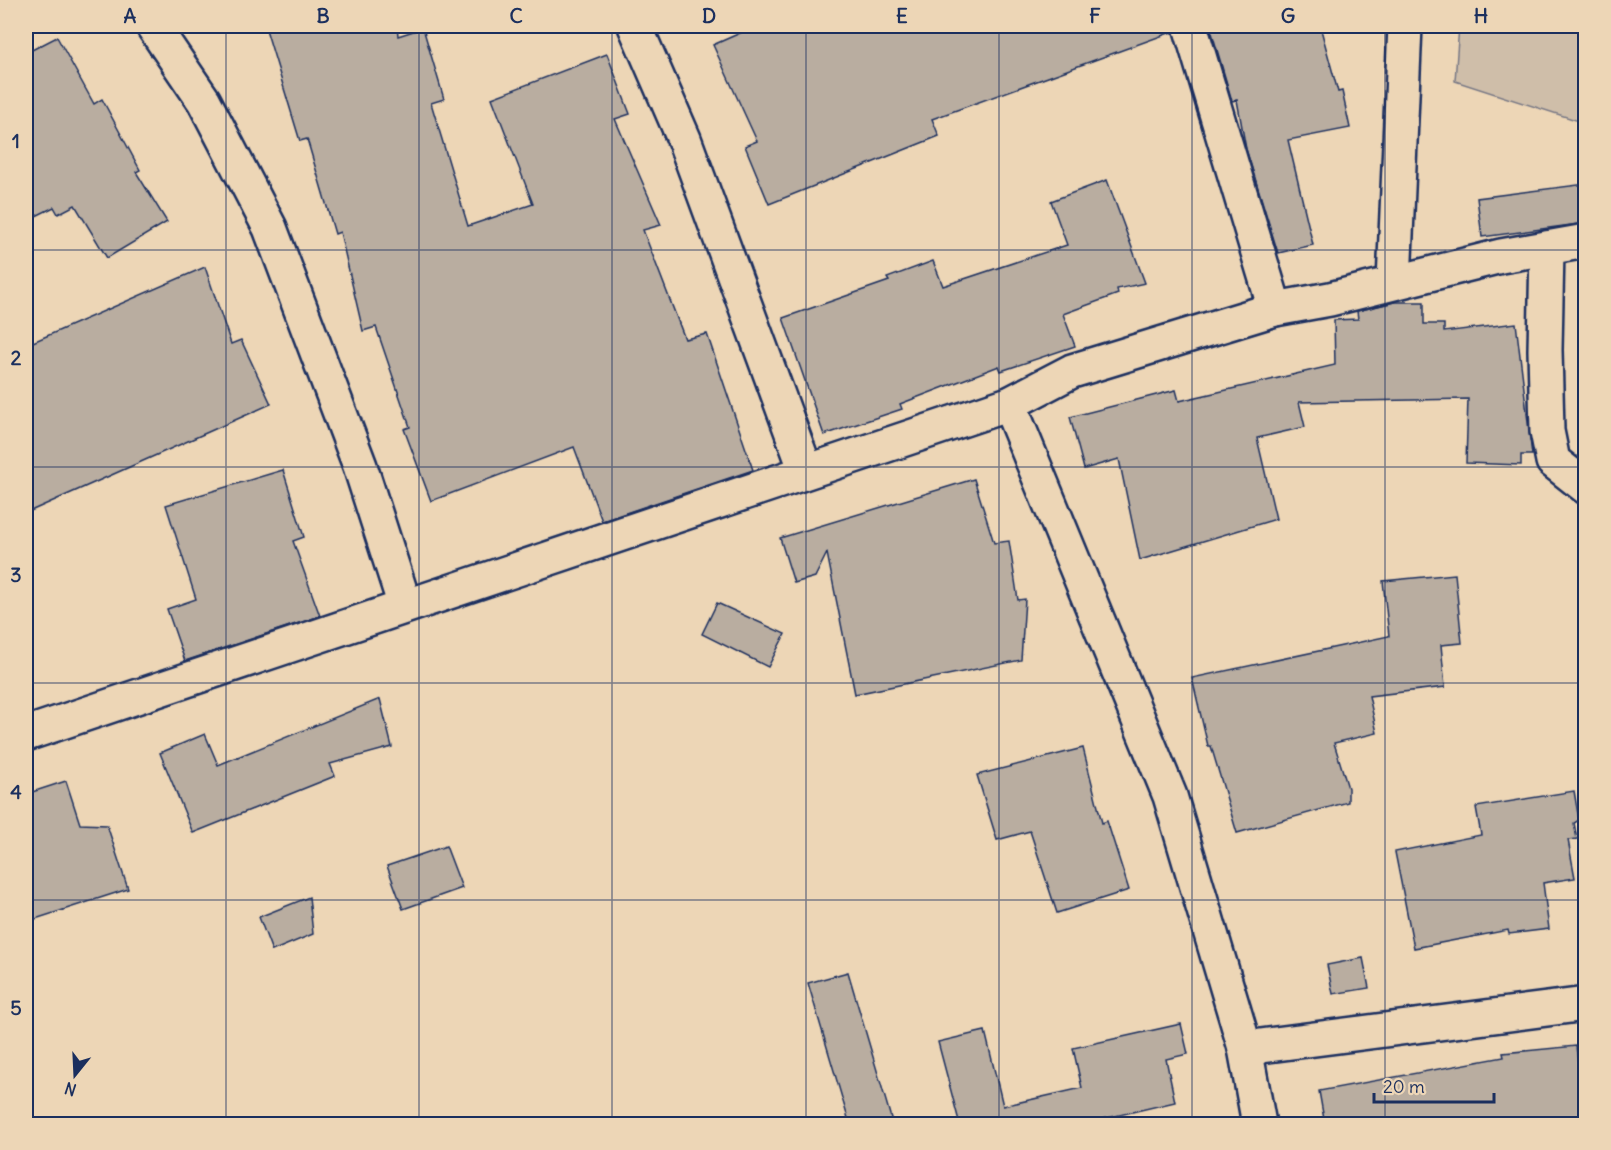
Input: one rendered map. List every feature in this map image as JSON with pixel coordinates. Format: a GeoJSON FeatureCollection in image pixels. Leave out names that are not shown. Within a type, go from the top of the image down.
{"type":"FeatureCollection","features":[{"type":"Feature","properties":{"kind":"street"},"geometry":{"type":"LineString","coordinates":[[153,26],[204,101],[270,228],[360,465],[405,606]]}},
{"type":"Feature","properties":{"kind":"street"},"geometry":{"type":"LineString","coordinates":[[635,26],[684,139],[806,471]]}},
{"type":"Feature","properties":{"kind":"street"},"geometry":{"type":"LineString","coordinates":[[1190,26],[1275,309]]}},
{"type":"Feature","properties":{"kind":"street"},"geometry":{"type":"LineString","coordinates":[[1394,282],[1405,26]]}},
{"type":"Feature","properties":{"kind":"street"},"geometry":{"type":"LineString","coordinates":[[26,734],[806,471],[1009,405],[1072,371],[1275,309],[1330,299],[1394,282],[1586,241]]}},
{"type":"Feature","properties":{"kind":"street"},"geometry":{"type":"LineString","coordinates":[[1547,248],[1545,350],[1547,431],[1553,461],[1586,487]]}},
{"type":"Feature","properties":{"kind":"street"},"geometry":{"type":"LineString","coordinates":[[1009,405],[1170,796],[1245,1048],[1259,1125]]}},
{"type":"Feature","properties":{"kind":"street"},"geometry":{"type":"LineString","coordinates":[[1245,1048],[1586,1004]]}},
{"type":"Feature","properties":{"kind":"shaded area"},"geometry":{"type":"Polygon","coordinates":[[[1459,26],[1585,26],[1585,123],[1455,81],[1459,26]]]}},
{"type":"Feature","properties":{"kind":"building"},"geometry":{"type":"Polygon","coordinates":[[[265,26],[397,26],[398,36],[423,28],[444,99],[431,103],[468,226],[533,204],[492,98],[607,54],[630,114],[615,119],[661,225],[643,230],[685,339],[707,334],[753,470],[602,521],[574,447],[431,501],[404,429],[410,427],[376,327],[363,331],[340,232],[335,234],[307,139],[300,141],[265,26]]]}},
{"type":"Feature","properties":{"kind":"building"},"geometry":{"type":"Polygon","coordinates":[[[756,26],[1172,26],[1172,32],[932,119],[939,136],[769,204],[745,146],[757,141],[713,45],[756,26]]]}},
{"type":"Feature","properties":{"kind":"building"},"geometry":{"type":"Polygon","coordinates":[[[1210,26],[1320,26],[1338,92],[1342,91],[1350,128],[1288,140],[1313,245],[1278,253],[1246,149],[1237,100],[1232,101],[1210,26]]]}},
{"type":"Feature","properties":{"kind":"building"},"geometry":{"type":"Polygon","coordinates":[[[57,37],[94,104],[102,99],[140,170],[136,172],[167,222],[107,258],[75,205],[58,214],[54,207],[26,221],[26,53],[57,37]]]}},
{"type":"Feature","properties":{"kind":"building"},"geometry":{"type":"Polygon","coordinates":[[[1107,180],[1145,283],[1117,289],[1118,294],[1063,314],[1075,346],[1001,371],[999,366],[900,404],[902,409],[824,435],[783,318],[889,281],[887,278],[933,261],[943,286],[1067,245],[1051,201],[1107,180]]]}},
{"type":"Feature","properties":{"kind":"building"},"geometry":{"type":"Polygon","coordinates":[[[1586,184],[1586,223],[1482,237],[1477,198],[1586,184]]]}},
{"type":"Feature","properties":{"kind":"building"},"geometry":{"type":"Polygon","coordinates":[[[205,267],[231,344],[241,340],[271,404],[26,513],[26,345],[205,267]]]}},
{"type":"Feature","properties":{"kind":"building"},"geometry":{"type":"Polygon","coordinates":[[[1395,302],[1424,302],[1424,324],[1444,324],[1444,332],[1516,323],[1532,455],[1521,455],[1521,465],[1466,463],[1468,399],[1299,402],[1305,427],[1257,438],[1276,519],[1140,560],[1119,459],[1084,469],[1070,417],[1176,390],[1179,401],[1335,365],[1334,320],[1358,319],[1357,311],[1395,302]]]}},
{"type":"Feature","properties":{"kind":"building"},"geometry":{"type":"Polygon","coordinates":[[[283,470],[304,537],[293,541],[320,616],[185,661],[167,609],[196,599],[166,505],[283,470]]]}},
{"type":"Feature","properties":{"kind":"building"},"geometry":{"type":"Polygon","coordinates":[[[974,479],[994,543],[1009,541],[1018,600],[1025,599],[1021,660],[855,694],[827,553],[815,577],[794,583],[780,538],[974,479]]]}},
{"type":"Feature","properties":{"kind":"building"},"geometry":{"type":"Polygon","coordinates":[[[1455,574],[1462,643],[1441,645],[1445,687],[1369,696],[1377,733],[1334,743],[1348,788],[1348,802],[1237,833],[1211,746],[1208,746],[1192,678],[1389,636],[1383,581],[1455,574]]]}},
{"type":"Feature","properties":{"kind":"building"},"geometry":{"type":"Polygon","coordinates":[[[717,603],[785,634],[768,667],[702,634],[717,603]]]}},
{"type":"Feature","properties":{"kind":"building"},"geometry":{"type":"Polygon","coordinates":[[[380,699],[392,747],[330,764],[335,776],[193,833],[160,753],[205,734],[218,765],[380,699]]]}},
{"type":"Feature","properties":{"kind":"building"},"geometry":{"type":"Polygon","coordinates":[[[1083,748],[1102,823],[1107,821],[1129,890],[1057,913],[1030,831],[997,840],[977,775],[1083,748]]]}},
{"type":"Feature","properties":{"kind":"building"},"geometry":{"type":"Polygon","coordinates":[[[66,781],[80,824],[107,825],[128,889],[26,922],[26,794],[66,781]]]}},
{"type":"Feature","properties":{"kind":"building"},"geometry":{"type":"Polygon","coordinates":[[[1574,791],[1579,820],[1574,823],[1577,839],[1568,840],[1575,878],[1543,883],[1549,929],[1509,934],[1508,930],[1414,948],[1395,852],[1481,835],[1476,807],[1574,791]]]}},
{"type":"Feature","properties":{"kind":"building"},"geometry":{"type":"Polygon","coordinates":[[[446,846],[462,888],[403,909],[387,866],[446,846]]]}},
{"type":"Feature","properties":{"kind":"building"},"geometry":{"type":"Polygon","coordinates":[[[309,897],[313,934],[272,951],[259,917],[309,897]]]}},
{"type":"Feature","properties":{"kind":"building"},"geometry":{"type":"Polygon","coordinates":[[[1363,958],[1369,988],[1333,994],[1327,965],[1363,958]]]}},
{"type":"Feature","properties":{"kind":"building"},"geometry":{"type":"Polygon","coordinates":[[[848,972],[893,1125],[850,1125],[808,983],[848,972]]]}},
{"type":"Feature","properties":{"kind":"building"},"geometry":{"type":"Polygon","coordinates":[[[1181,1024],[1188,1054],[1166,1059],[1175,1102],[1077,1125],[960,1125],[938,1042],[985,1031],[1003,1106],[1082,1088],[1073,1048],[1181,1024]]]}},
{"type":"Feature","properties":{"kind":"building"},"geometry":{"type":"Polygon","coordinates":[[[1576,1046],[1585,1125],[1325,1125],[1319,1091],[1504,1057],[1503,1053],[1576,1046]]]}}]}
